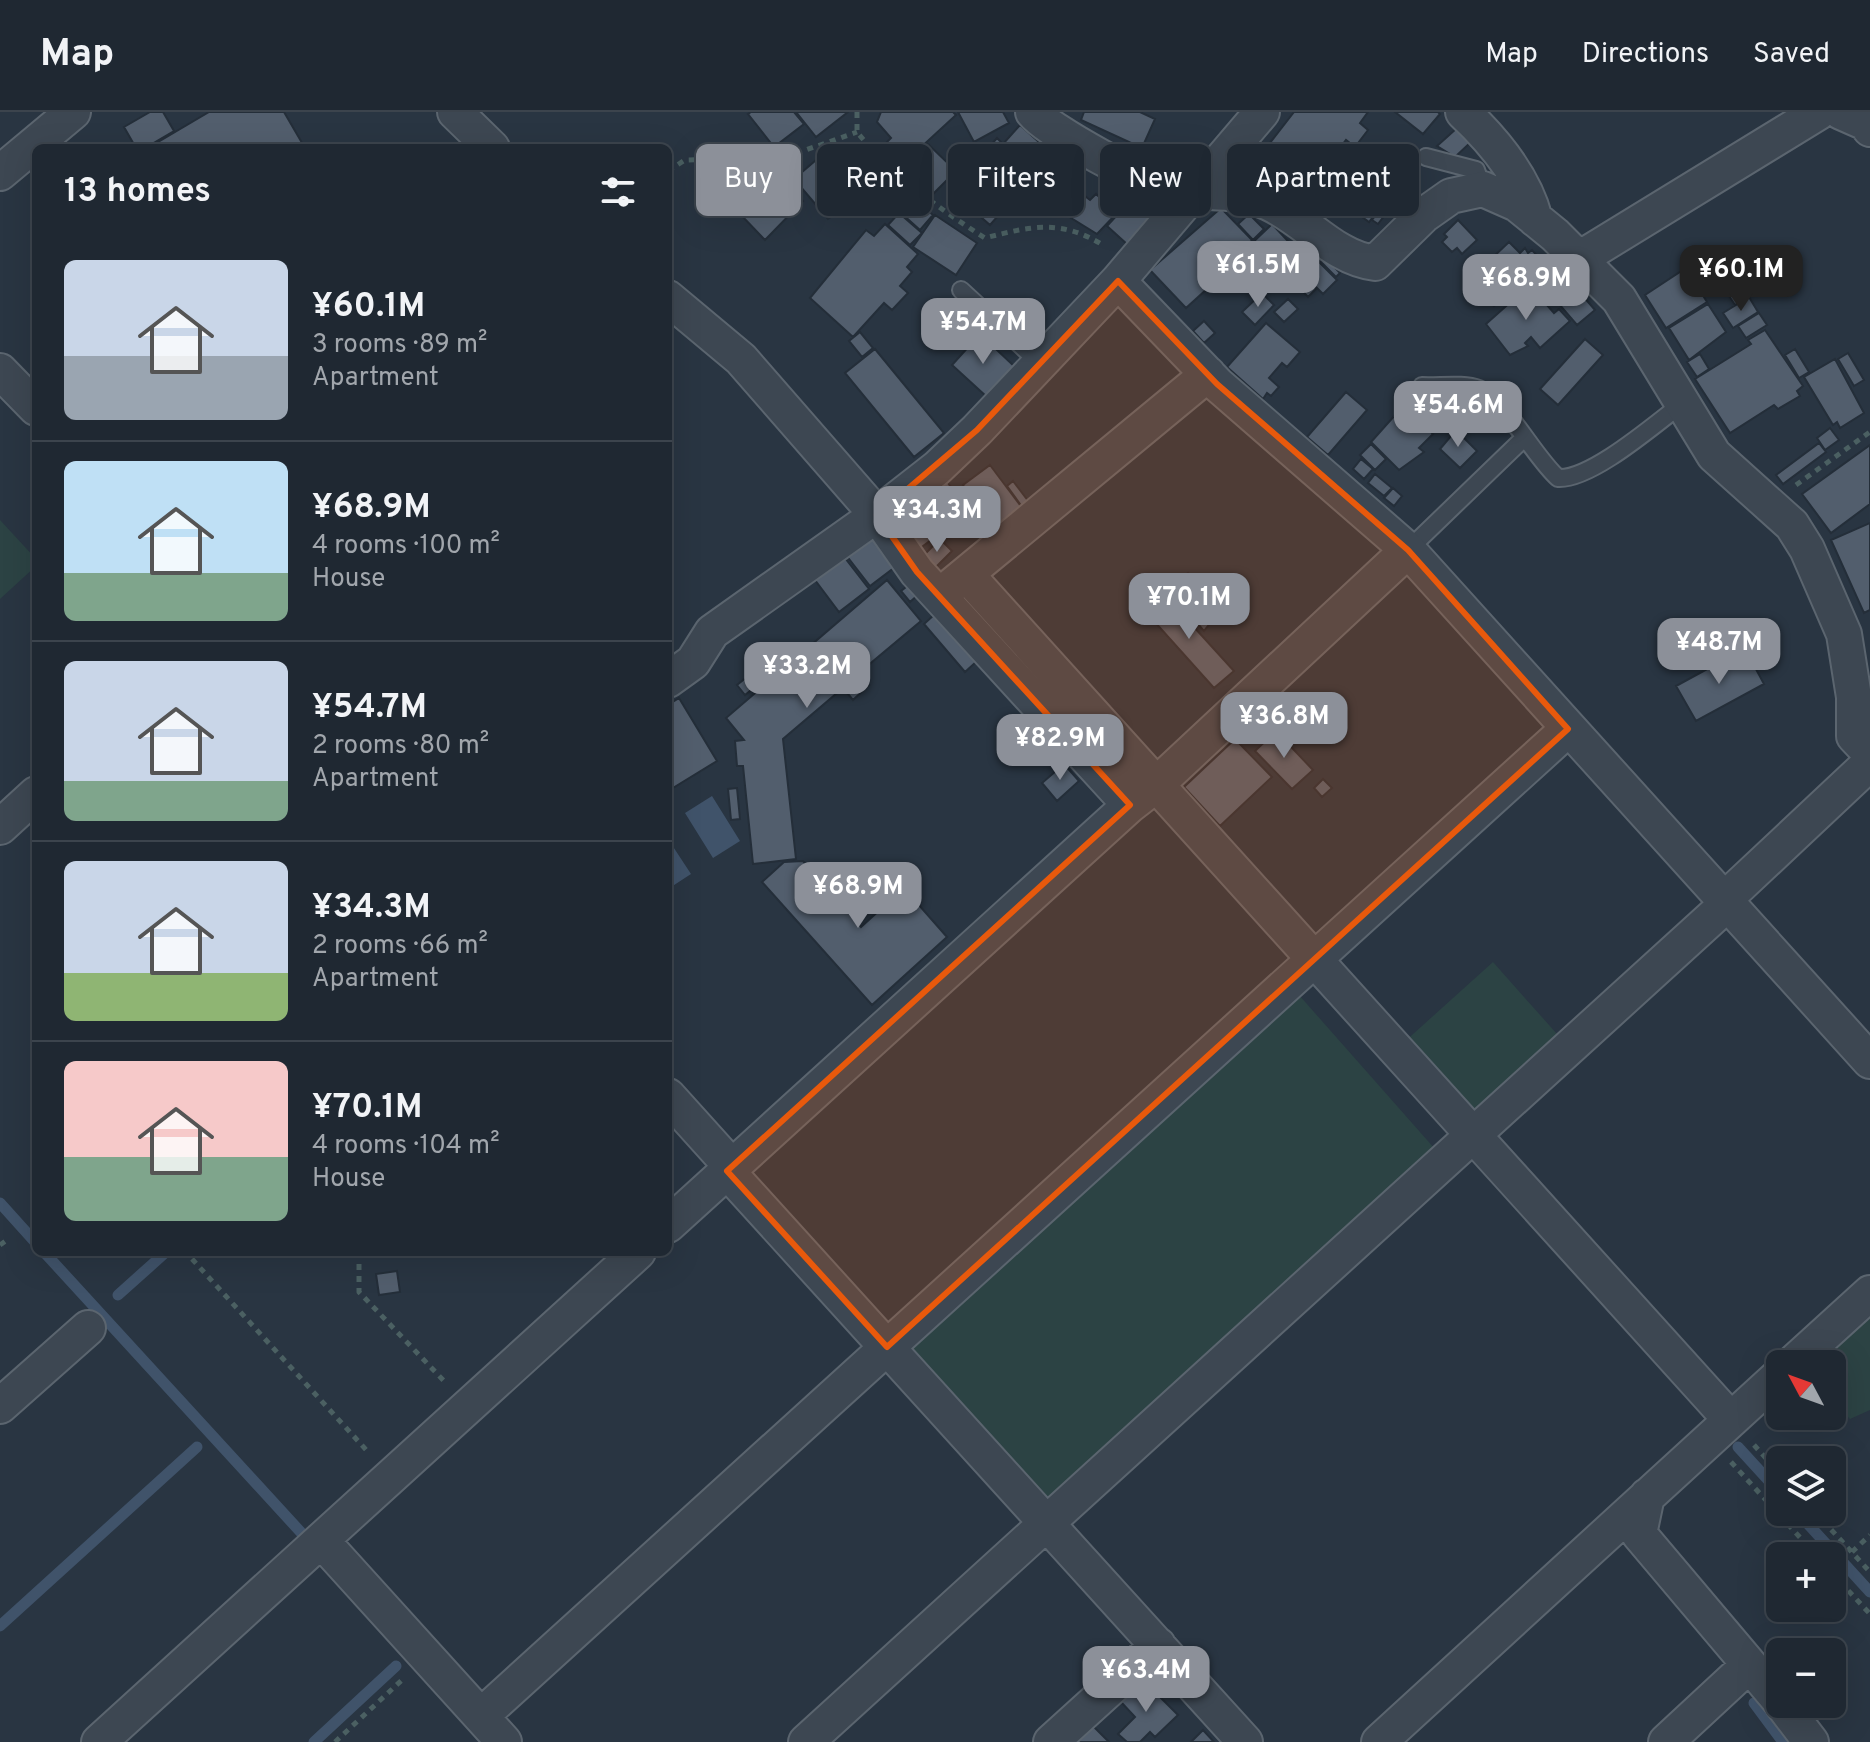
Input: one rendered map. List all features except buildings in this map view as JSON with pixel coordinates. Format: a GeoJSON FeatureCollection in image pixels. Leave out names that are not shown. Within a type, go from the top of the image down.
{"type":"FeatureCollection","features":[{"type":"Feature","properties":{"kind":"street"},"geometry":{"type":"LineString","coordinates":[[35,144],[73,112]]}},
{"type":"Feature","properties":{"kind":"street"},"geometry":{"type":"LineString","coordinates":[[455,112],[488,144]]}},
{"type":"Feature","properties":{"kind":"street"},"geometry":{"type":"LineString","coordinates":[[1033,112],[1066,138],[1100,155]]}},
{"type":"Feature","properties":{"kind":"street"},"geometry":{"type":"LineString","coordinates":[[1463,112],[1481,129],[1528,191],[1535,219]]}},
{"type":"Feature","properties":{"kind":"street"},"geometry":{"type":"LineString","coordinates":[[1579,259],[1819,112]]}},
{"type":"Feature","properties":{"kind":"street"},"geometry":{"type":"LineString","coordinates":[[1841,112],[1866,123],[1870,129]]}},
{"type":"Feature","properties":{"kind":"street"},"geometry":{"type":"LineString","coordinates":[[1211,171],[1258,113]]}},
{"type":"Feature","properties":{"kind":"street"},"geometry":{"type":"LineString","coordinates":[[0,173],[32,146]]}},
{"type":"Feature","properties":{"kind":"street"},"geometry":{"type":"LineString","coordinates":[[1211,189],[1229,190],[1269,203],[1355,261],[1375,263],[1424,215],[1451,196],[1483,189],[1517,204],[1535,219],[1619,299],[1714,455],[1792,525],[1807,549],[1844,634],[1854,697],[1854,736],[1870,753]]}},
{"type":"Feature","properties":{"kind":"street"},"geometry":{"type":"LineString","coordinates":[[672,677],[693,662],[712,632],[877,515],[937,468],[1040,363],[1173,216]]}},
{"type":"Feature","properties":{"kind":"street"},"geometry":{"type":"LineString","coordinates":[[1125,272],[1208,374],[1408,550],[1870,1061]]}},
{"type":"Feature","properties":{"kind":"street"},"geometry":{"type":"LineString","coordinates":[[672,301],[741,359],[877,515],[939,596],[1314,959],[1475,1137],[1720,1430]]}},
{"type":"Feature","properties":{"kind":"street"},"geometry":{"type":"LineString","coordinates":[[939,596],[1208,374]]}},
{"type":"Feature","properties":{"kind":"street"},"geometry":{"type":"LineString","coordinates":[[2,378],[32,404]]}},
{"type":"Feature","properties":{"kind":"street"},"geometry":{"type":"LineString","coordinates":[[672,1221],[1408,550]]}},
{"type":"Feature","properties":{"kind":"street"},"geometry":{"type":"LineString","coordinates":[[966,574],[1143,794]]}},
{"type":"Feature","properties":{"kind":"street"},"geometry":{"type":"LineString","coordinates":[[481,1716],[1568,729]]}},
{"type":"Feature","properties":{"kind":"street"},"geometry":{"type":"LineString","coordinates":[[806,1742],[1475,1137],[1870,763]]}},
{"type":"Feature","properties":{"kind":"street"},"geometry":{"type":"LineString","coordinates":[[0,827],[32,798]]}},
{"type":"Feature","properties":{"kind":"street"},"geometry":{"type":"LineString","coordinates":[[672,1101],[887,1347],[1245,1742]]}},
{"type":"Feature","properties":{"kind":"street"},"geometry":{"type":"LineString","coordinates":[[99,1742],[634,1256]]}},
{"type":"Feature","properties":{"kind":"street"},"geometry":{"type":"LineString","coordinates":[[1807,1350],[1870,1293]]}},
{"type":"Feature","properties":{"kind":"street"},"geometry":{"type":"LineString","coordinates":[[0,1406],[88,1328]]}},
{"type":"Feature","properties":{"kind":"street"},"geometry":{"type":"LineString","coordinates":[[1379,1742],[1766,1388]]}},
{"type":"Feature","properties":{"kind":"street"},"geometry":{"type":"LineString","coordinates":[[1647,1496],[1639,1534],[1766,1685]]}},
{"type":"Feature","properties":{"kind":"street"},"geometry":{"type":"LineString","coordinates":[[321,1540],[504,1742]]}},
{"type":"Feature","properties":{"kind":"street"},"geometry":{"type":"LineString","coordinates":[[1051,1742],[1158,1645]]}},
{"type":"Feature","properties":{"kind":"street"},"geometry":{"type":"LineString","coordinates":[[1666,1742],[1749,1665]]}},
{"type":"Feature","properties":{"kind":"street"},"geometry":{"type":"LineString","coordinates":[[1793,1718],[1811,1742]]}},
{"type":"Feature","properties":{"kind":"lane"},"geometry":{"type":"LineString","coordinates":[[1426,157],[1476,170],[1483,189]]}},
{"type":"Feature","properties":{"kind":"lane"},"geometry":{"type":"LineString","coordinates":[[961,290],[1040,363]]}},
{"type":"Feature","properties":{"kind":"lane"},"geometry":{"type":"LineString","coordinates":[[1422,386],[1478,388],[1496,399],[1523,439],[1558,478],[1570,479],[1612,458],[1683,403]]}},
{"type":"Feature","properties":{"kind":"lane"},"geometry":{"type":"LineString","coordinates":[[1408,550],[1523,439]]}},
{"type":"Feature","properties":{"kind":"path"},"geometry":{"type":"LineString","coordinates":[[857,112],[857,132],[875,155],[926,197],[985,238],[1056,226],[1074,229],[1125,272]]}},
{"type":"Feature","properties":{"kind":"path"},"geometry":{"type":"LineString","coordinates":[[672,168],[685,160],[783,158],[857,132]]}},
{"type":"Feature","properties":{"kind":"path"},"geometry":{"type":"LineString","coordinates":[[1769,504],[1870,432]]}},
{"type":"Feature","properties":{"kind":"path"},"geometry":{"type":"LineString","coordinates":[[0,1245],[7,1240]]}},
{"type":"Feature","properties":{"kind":"path"},"geometry":{"type":"LineString","coordinates":[[359,1256],[359,1292],[469,1406]]}},
{"type":"Feature","properties":{"kind":"path"},"geometry":{"type":"LineString","coordinates":[[192,1259],[391,1477]]}},
{"type":"Feature","properties":{"kind":"path"},"geometry":{"type":"LineString","coordinates":[[1720,1430],[1806,1542]]}},
{"type":"Feature","properties":{"kind":"path"},"geometry":{"type":"LineString","coordinates":[[1828,1526],[1870,1572]]}},
{"type":"Feature","properties":{"kind":"path"},"geometry":{"type":"LineString","coordinates":[[1852,1552],[1870,1535]]}},
{"type":"Feature","properties":{"kind":"path"},"geometry":{"type":"LineString","coordinates":[[1846,1588],[1870,1614]]}},
{"type":"Feature","properties":{"kind":"path"},"geometry":{"type":"LineString","coordinates":[[335,1742],[411,1672]]}},
{"type":"Feature","properties":{"kind":"highlighted area"},"geometry":{"type":"Polygon","coordinates":[[[1118,281],[1217,384],[1408,550],[1568,729],[887,1347],[727,1171],[1130,805],[917,572],[877,515],[977,430],[1118,281]]]}},
{"type":"Feature","properties":{"kind":"green space"},"geometry":{"type":"Polygon","coordinates":[[[0,520],[32,555],[32,570],[0,599],[0,520]]]}},
{"type":"Feature","properties":{"kind":"green space"},"geometry":{"type":"Polygon","coordinates":[[[1493,962],[1565,1043],[1477,1122],[1402,1044],[1493,962]]]}},
{"type":"Feature","properties":{"kind":"green space"},"geometry":{"type":"Polygon","coordinates":[[[1299,995],[1435,1149],[1044,1503],[906,1348],[1299,995]]]}},
{"type":"Feature","properties":{"kind":"green space"},"geometry":{"type":"Polygon","coordinates":[[[1870,1312],[1870,1410],[1850,1419],[1846,1415],[1846,1350],[1828,1350],[1870,1312]]]}},
{"type":"Feature","properties":{"kind":"water"},"geometry":{"type":"Polygon","coordinates":[[[712,796],[740,841],[713,858],[685,813],[712,796]]]}},
{"type":"Feature","properties":{"kind":"water"},"geometry":{"type":"Polygon","coordinates":[[[672,845],[691,874],[672,886],[672,845]]]}},
{"type":"Feature","properties":{"kind":"waterway"},"geometry":{"type":"LineString","coordinates":[[965,598],[1005,642]]}},
{"type":"Feature","properties":{"kind":"waterway"},"geometry":{"type":"LineString","coordinates":[[0,1203],[32,1239]]}},
{"type":"Feature","properties":{"kind":"waterway"},"geometry":{"type":"LineString","coordinates":[[48,1256],[307,1539]]}},
{"type":"Feature","properties":{"kind":"waterway"},"geometry":{"type":"LineString","coordinates":[[118,1295],[162,1256]]}},
{"type":"Feature","properties":{"kind":"waterway"},"geometry":{"type":"LineString","coordinates":[[0,1626],[197,1447]]}},
{"type":"Feature","properties":{"kind":"waterway"},"geometry":{"type":"LineString","coordinates":[[1738,1447],[1766,1478]]}},
{"type":"Feature","properties":{"kind":"waterway"},"geometry":{"type":"LineString","coordinates":[[1810,1526],[1870,1592]]}},
{"type":"Feature","properties":{"kind":"waterway"},"geometry":{"type":"LineString","coordinates":[[314,1742],[396,1666]]}},
{"type":"Feature","properties":{"kind":"waterway"},"geometry":{"type":"LineString","coordinates":[[1754,1703],[1783,1742]]}}]}
